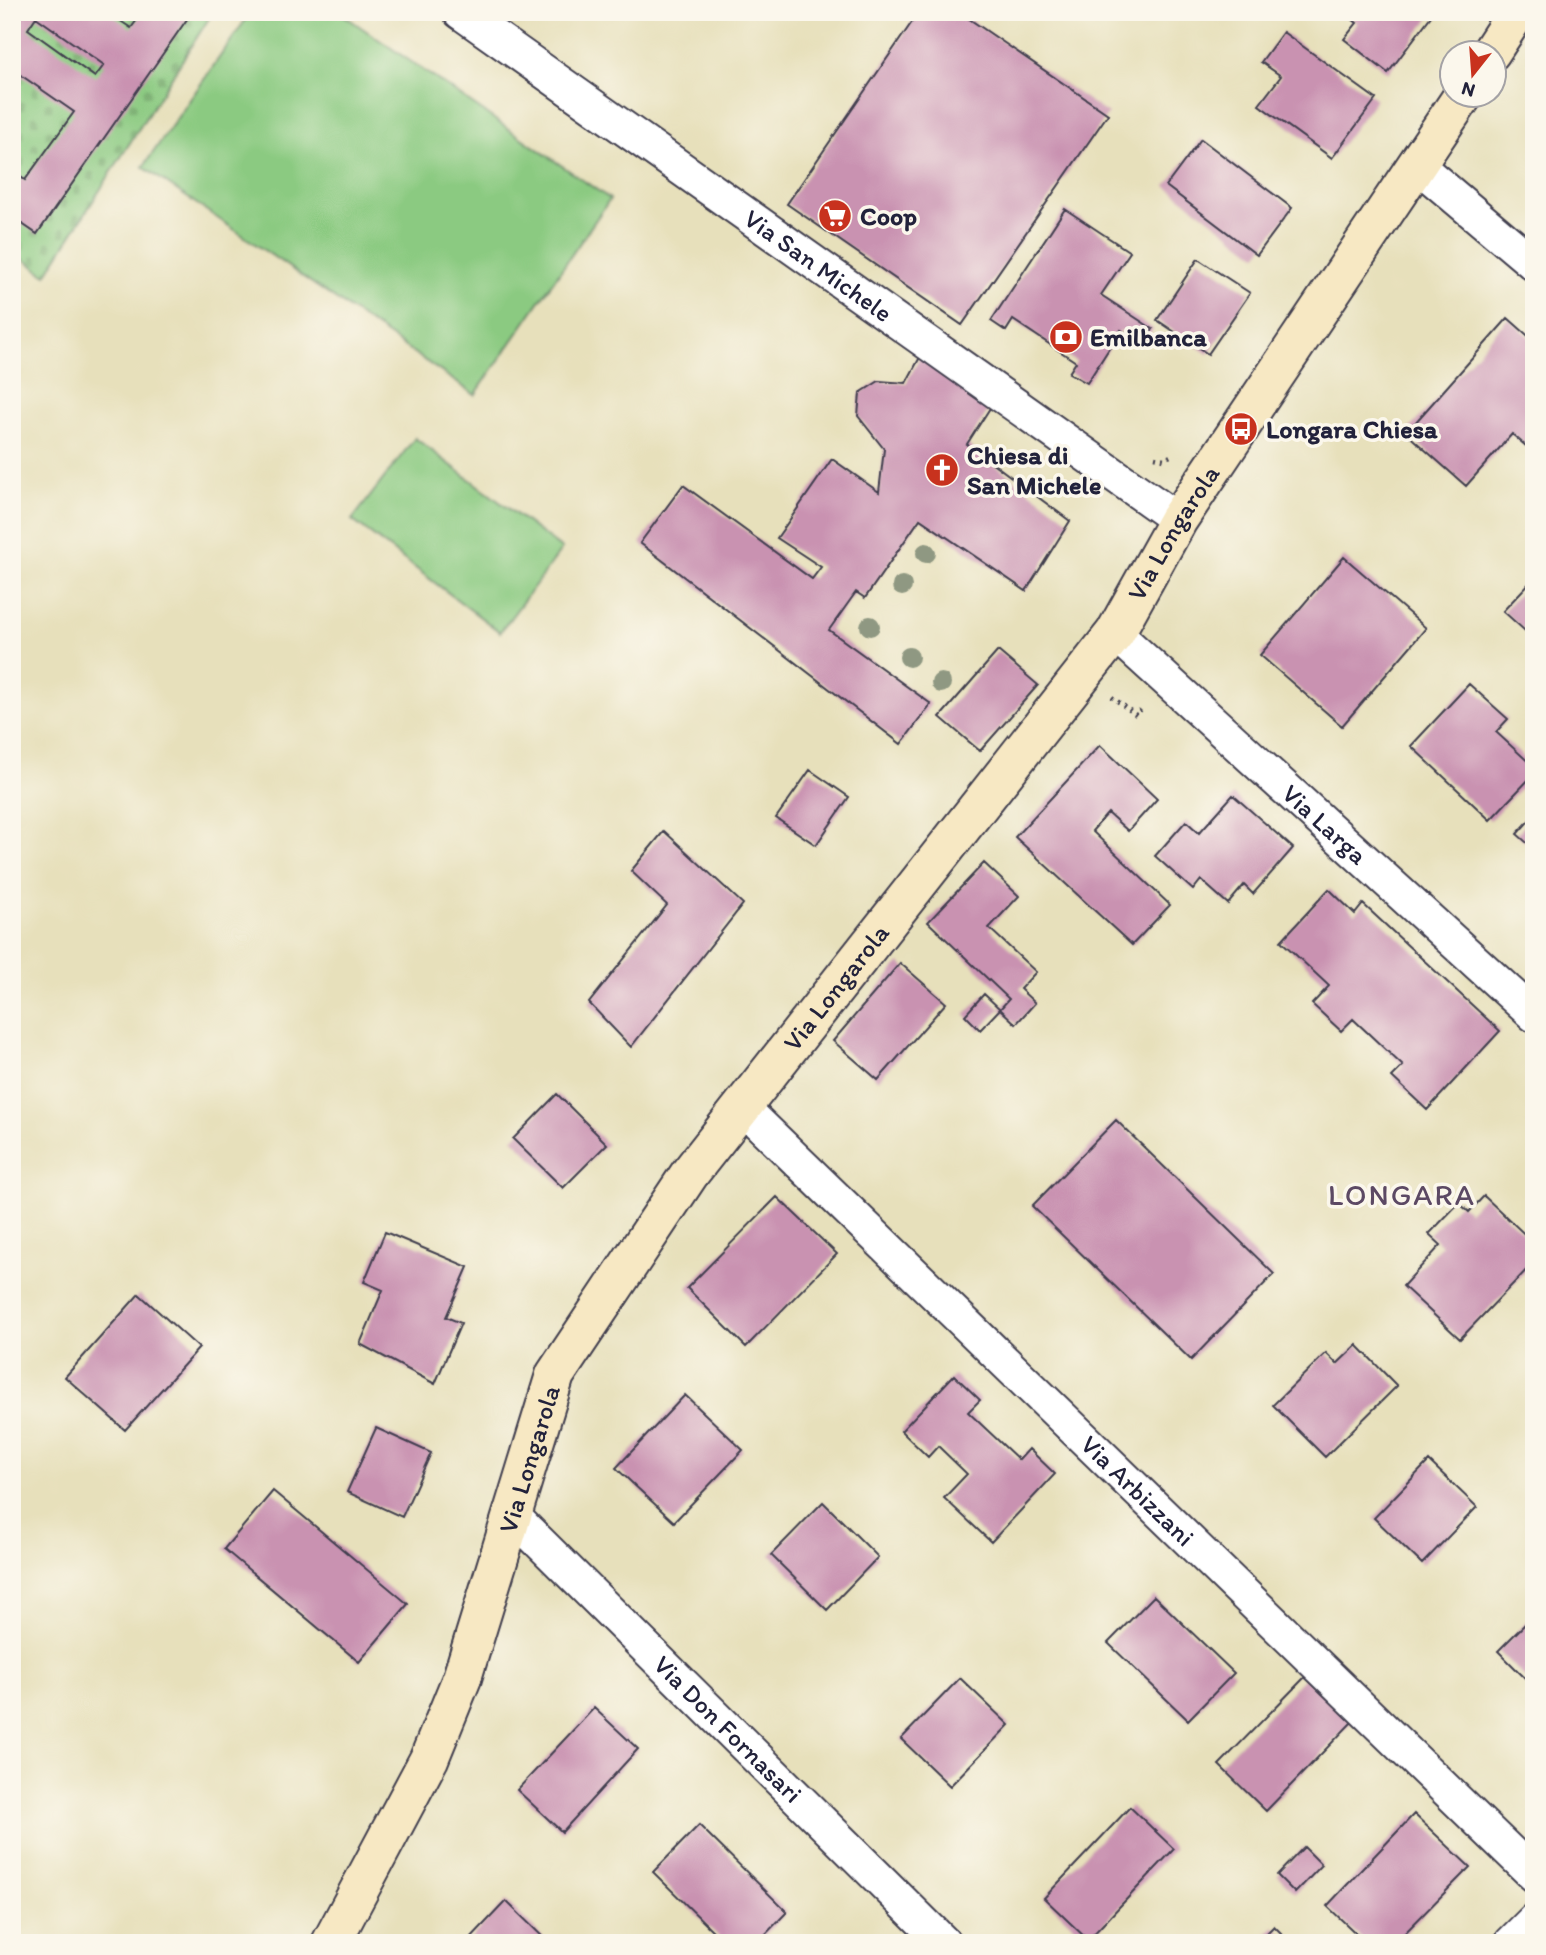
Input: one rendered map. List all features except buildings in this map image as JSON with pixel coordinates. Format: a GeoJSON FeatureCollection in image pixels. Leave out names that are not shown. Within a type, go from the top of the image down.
{"type":"FeatureCollection","features":[{"type":"Feature","properties":{"kind":"street","name":"Via San Michele"},"geometry":{"type":"LineString","coordinates":[[460,12],[1178,520]]}},
{"type":"Feature","properties":{"kind":"street"},"geometry":{"type":"LineString","coordinates":[[1500,38],[1517,12]]}},
{"type":"Feature","properties":{"kind":"street","name":"Via Longarola"},"geometry":{"type":"LineString","coordinates":[[331,1943],[429,1759],[462,1678],[555,1375],[690,1173],[1115,633],[1178,520],[1455,108]]}},
{"type":"Feature","properties":{"kind":"street"},"geometry":{"type":"LineString","coordinates":[[1418,166],[1534,264]]}},
{"type":"Feature","properties":{"kind":"street","name":"Via Larga"},"geometry":{"type":"LineString","coordinates":[[1115,633],[1534,1015]]}},
{"type":"Feature","properties":{"kind":"street","name":"Via Arbizzani"},"geometry":{"type":"LineString","coordinates":[[742,1107],[1534,1875]]}},
{"type":"Feature","properties":{"kind":"street","name":"Via Don Fornasari"},"geometry":{"type":"LineString","coordinates":[[512,1515],[944,1943]]}},
{"type":"Feature","properties":{"kind":"street"},"geometry":{"type":"LineString","coordinates":[[1511,1943],[1534,1920]]}},
{"type":"Feature","properties":{"kind":"green space"},"geometry":{"type":"Polygon","coordinates":[[[12,12],[213,12],[46,275],[12,251],[12,12]]]}},
{"type":"Feature","properties":{"kind":"green space"},"geometry":{"type":"Polygon","coordinates":[[[251,12],[339,12],[610,199],[475,395],[143,167],[251,12]]]}},
{"type":"Feature","properties":{"kind":"green space"},"geometry":{"type":"Polygon","coordinates":[[[415,438],[562,549],[500,632],[352,520],[415,438]]]}},
{"type":"Feature","properties":{"kind":"place","name":"Coop"},"geometry":{"type":"Point","coordinates":[835,216]}},
{"type":"Feature","properties":{"kind":"place","name":"Emilbanca"},"geometry":{"type":"Point","coordinates":[1066,337]}},
{"type":"Feature","properties":{"kind":"place","name":"Longara Chiesa"},"geometry":{"type":"Point","coordinates":[1241,429]}},
{"type":"Feature","properties":{"kind":"place","name":"Chiesa di San Michele"},"geometry":{"type":"Point","coordinates":[942,470]}},
{"type":"Feature","properties":{"kind":"district","name":"LONGARA"},"geometry":{"type":"Point","coordinates":[1402,1195]}}]}
